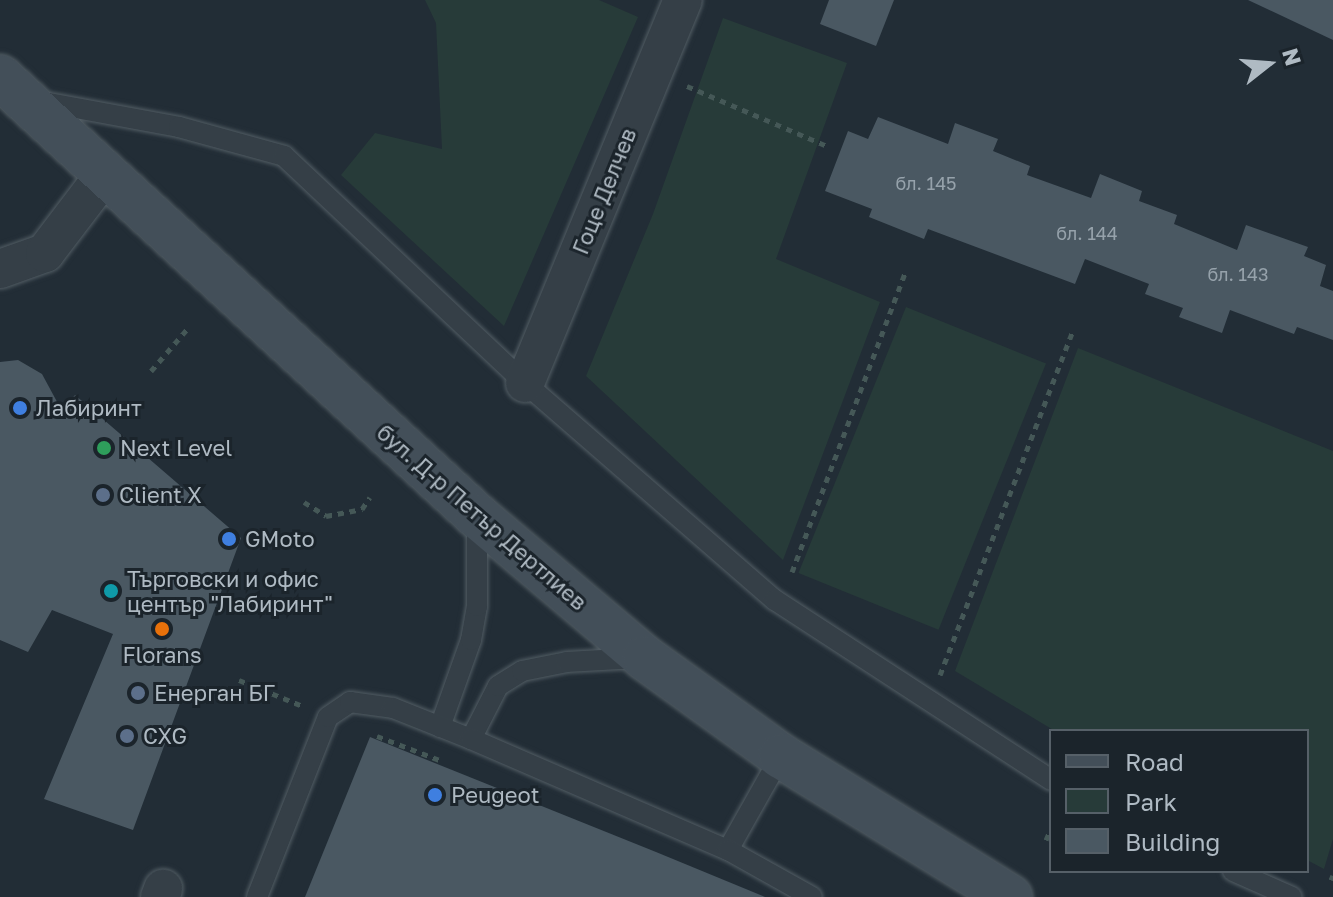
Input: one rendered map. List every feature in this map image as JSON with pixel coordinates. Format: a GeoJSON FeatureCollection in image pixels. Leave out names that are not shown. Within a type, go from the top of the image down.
{"type":"FeatureCollection","features":[{"type":"Feature","properties":{"kind":"main road","name":"бул. Д-р Петър Дертлиев"},"geometry":{"type":"LineString","coordinates":[[11,88],[103,177],[477,516],[645,658],[781,756],[1010,897]]}},
{"type":"Feature","properties":{"kind":"street","name":"Гоце Делчев"},"geometry":{"type":"LineString","coordinates":[[525,383],[683,0]]}},
{"type":"Feature","properties":{"kind":"street"},"geometry":{"type":"LineString","coordinates":[[1,269],[45,253],[103,177]]}},
{"type":"Feature","properties":{"kind":"lane"},"geometry":{"type":"LineString","coordinates":[[11,88],[179,127],[284,156],[525,383],[775,600],[1049,779]]}},
{"type":"Feature","properties":{"kind":"lane"},"geometry":{"type":"LineString","coordinates":[[440,727],[471,640],[477,606],[477,516]]}},
{"type":"Feature","properties":{"kind":"lane"},"geometry":{"type":"LineString","coordinates":[[471,739],[498,686],[522,671],[567,662],[645,658]]}},
{"type":"Feature","properties":{"kind":"lane"},"geometry":{"type":"LineString","coordinates":[[257,897],[334,709],[350,702],[368,704],[471,739],[728,850],[812,897]]}},
{"type":"Feature","properties":{"kind":"lane"},"geometry":{"type":"LineString","coordinates":[[728,850],[781,756]]}},
{"type":"Feature","properties":{"kind":"lane"},"geometry":{"type":"LineString","coordinates":[[1238,873],[1292,897]]}},
{"type":"Feature","properties":{"kind":"path"},"geometry":{"type":"LineString","coordinates":[[653,72],[829,147]]}},
{"type":"Feature","properties":{"kind":"path"},"geometry":{"type":"LineString","coordinates":[[792,572],[906,271]]}},
{"type":"Feature","properties":{"kind":"path"},"geometry":{"type":"LineString","coordinates":[[151,371],[188,328]]}},
{"type":"Feature","properties":{"kind":"path"},"geometry":{"type":"LineString","coordinates":[[940,675],[1073,330]]}},
{"type":"Feature","properties":{"kind":"path"},"geometry":{"type":"LineString","coordinates":[[304,502],[326,516],[362,509],[370,497]]}},
{"type":"Feature","properties":{"kind":"path"},"geometry":{"type":"LineString","coordinates":[[239,680],[296,704]]}},
{"type":"Feature","properties":{"kind":"path"},"geometry":{"type":"LineString","coordinates":[[1046,840],[1049,833]]}},
{"type":"Feature","properties":{"kind":"green space"},"geometry":{"type":"Polygon","coordinates":[[[425,0],[599,0],[638,17],[504,326],[341,175],[375,133],[442,149],[436,23],[425,0]]]}},
{"type":"Feature","properties":{"kind":"green space"},"geometry":{"type":"Polygon","coordinates":[[[723,18],[847,63],[776,259],[880,302],[783,560],[586,376],[653,214],[723,18]]]}},
{"type":"Feature","properties":{"kind":"green space"},"geometry":{"type":"Polygon","coordinates":[[[906,307],[1046,364],[938,630],[798,573],[906,307]]]}},
{"type":"Feature","properties":{"kind":"green space"},"geometry":{"type":"Polygon","coordinates":[[[1078,348],[1333,451],[1333,839],[1324,869],[1309,861],[1309,729],[1052,729],[955,671],[1078,348]]]}},
{"type":"Feature","properties":{"kind":"building"},"geometry":{"type":"Polygon","coordinates":[[[829,0],[894,0],[876,46],[820,24],[829,0]]]}},
{"type":"Feature","properties":{"kind":"building"},"geometry":{"type":"Polygon","coordinates":[[[1248,0],[1333,0],[1333,40],[1248,0]]]}},
{"type":"Feature","properties":{"kind":"building"},"geometry":{"type":"Polygon","coordinates":[[[878,117],[948,144],[955,123],[998,139],[993,151],[1030,166],[1027,175],[1091,198],[1100,174],[1142,191],[1139,201],[1177,215],[1174,224],[1237,250],[1246,225],[1308,247],[1304,256],[1326,265],[1320,286],[1333,291],[1333,340],[1297,327],[1294,334],[1230,310],[1222,333],[1179,317],[1183,308],[1145,294],[1149,284],[1085,259],[1075,284],[928,229],[924,239],[869,217],[872,209],[825,191],[848,131],[868,139],[878,117]]]}},
{"type":"Feature","properties":{"kind":"building","name":"Търговски и офис център \"Лабиринт\""},"geometry":{"type":"Polygon","coordinates":[[[18,360],[42,374],[62,411],[75,395],[241,538],[133,830],[44,799],[113,634],[52,610],[28,652],[0,640],[0,362],[18,360]]]}},
{"type":"Feature","properties":{"kind":"building"},"geometry":{"type":"Polygon","coordinates":[[[370,737],[656,852],[765,897],[305,897],[370,737]]]}},
{"type":"Feature","properties":{"kind":"place","name":"Лабиринт"},"geometry":{"type":"Point","coordinates":[20,408]}},
{"type":"Feature","properties":{"kind":"place","name":"Next Level"},"geometry":{"type":"Point","coordinates":[104,448]}},
{"type":"Feature","properties":{"kind":"place","name":"Client X"},"geometry":{"type":"Point","coordinates":[103,495]}},
{"type":"Feature","properties":{"kind":"place","name":"GMoto"},"geometry":{"type":"Point","coordinates":[229,539]}},
{"type":"Feature","properties":{"kind":"place","name":"Търговски и офис център \"Лабиринт\""},"geometry":{"type":"Point","coordinates":[111,591]}},
{"type":"Feature","properties":{"kind":"place","name":"Florans"},"geometry":{"type":"Point","coordinates":[162,629]}},
{"type":"Feature","properties":{"kind":"place","name":"Енерган БГ"},"geometry":{"type":"Point","coordinates":[138,693]}},
{"type":"Feature","properties":{"kind":"place","name":"CXG"},"geometry":{"type":"Point","coordinates":[127,736]}},
{"type":"Feature","properties":{"kind":"place","name":"Peugeot"},"geometry":{"type":"Point","coordinates":[435,795]}}]}
